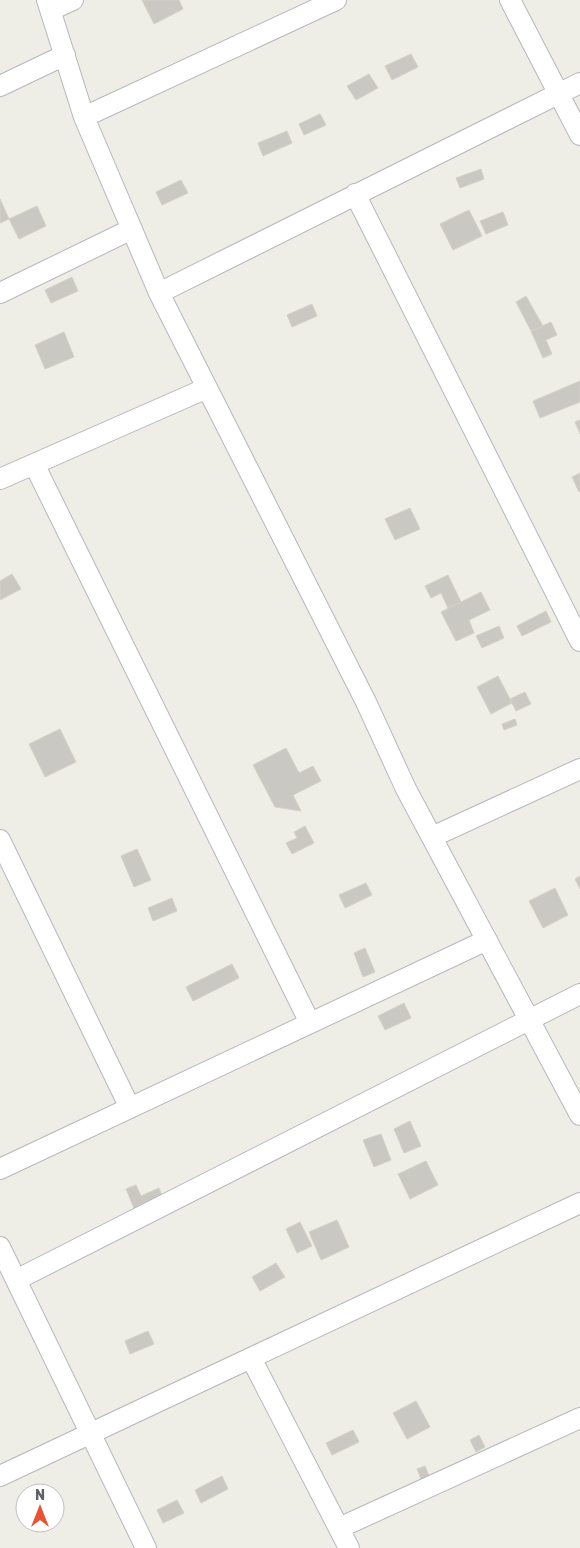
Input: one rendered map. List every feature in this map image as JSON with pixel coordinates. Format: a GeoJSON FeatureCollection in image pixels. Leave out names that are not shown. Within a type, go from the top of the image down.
{"type":"FeatureCollection","features":[{"type":"Feature","properties":{"kind":"street"},"geometry":{"type":"LineString","coordinates":[[73,0],[49,5],[84,117],[159,293],[366,702],[406,789],[580,1115]]}},
{"type":"Feature","properties":{"kind":"street"},"geometry":{"type":"LineString","coordinates":[[84,117],[336,0]]}},
{"type":"Feature","properties":{"kind":"street"},"geometry":{"type":"LineString","coordinates":[[510,0],[580,136]]}},
{"type":"Feature","properties":{"kind":"street"},"geometry":{"type":"LineString","coordinates":[[0,86],[65,55]]}},
{"type":"Feature","properties":{"kind":"street"},"geometry":{"type":"LineString","coordinates":[[159,293],[580,82]]}},
{"type":"Feature","properties":{"kind":"street"},"geometry":{"type":"LineString","coordinates":[[355,194],[580,641]]}},
{"type":"Feature","properties":{"kind":"street"},"geometry":{"type":"LineString","coordinates":[[0,293],[132,229]]}},
{"type":"Feature","properties":{"kind":"street"},"geometry":{"type":"LineString","coordinates":[[0,479],[207,388]]}},
{"type":"Feature","properties":{"kind":"street"},"geometry":{"type":"LineString","coordinates":[[34,464],[310,1024]]}},
{"type":"Feature","properties":{"kind":"street"},"geometry":{"type":"LineString","coordinates":[[432,837],[580,769]]}},
{"type":"Feature","properties":{"kind":"street"},"geometry":{"type":"LineString","coordinates":[[0,840],[130,1108]]}},
{"type":"Feature","properties":{"kind":"street"},"geometry":{"type":"LineString","coordinates":[[0,1169],[487,940]]}},
{"type":"Feature","properties":{"kind":"street"},"geometry":{"type":"LineString","coordinates":[[16,1280],[580,994]]}},
{"type":"Feature","properties":{"kind":"street"},"geometry":{"type":"LineString","coordinates":[[0,1476],[580,1203]]}},
{"type":"Feature","properties":{"kind":"street"},"geometry":{"type":"LineString","coordinates":[[0,1246],[146,1548]]}},
{"type":"Feature","properties":{"kind":"street"},"geometry":{"type":"LineString","coordinates":[[251,1358],[349,1548]]}},
{"type":"Feature","properties":{"kind":"street"},"geometry":{"type":"LineString","coordinates":[[339,1528],[580,1418]]}},
{"type":"Feature","properties":{"kind":"building"},"geometry":{"type":"Polygon","coordinates":[[[142,0],[179,0],[183,9],[154,24],[142,0]]]}},
{"type":"Feature","properties":{"kind":"building"},"geometry":{"type":"Polygon","coordinates":[[[411,54],[418,67],[392,80],[385,66],[411,54]]]}},
{"type":"Feature","properties":{"kind":"building"},"geometry":{"type":"Polygon","coordinates":[[[369,74],[378,88],[356,100],[347,86],[369,74]]]}},
{"type":"Feature","properties":{"kind":"building"},"geometry":{"type":"Polygon","coordinates":[[[320,114],[326,125],[304,135],[299,124],[320,114]]]}},
{"type":"Feature","properties":{"kind":"building"},"geometry":{"type":"Polygon","coordinates":[[[287,131],[292,143],[263,156],[258,143],[287,131]]]}},
{"type":"Feature","properties":{"kind":"building"},"geometry":{"type":"Polygon","coordinates":[[[481,169],[484,179],[460,188],[456,178],[481,169]]]}},
{"type":"Feature","properties":{"kind":"building"},"geometry":{"type":"Polygon","coordinates":[[[181,180],[188,193],[162,205],[156,192],[181,180]]]}},
{"type":"Feature","properties":{"kind":"building"},"geometry":{"type":"Polygon","coordinates":[[[0,199],[9,219],[0,223],[0,199]]]}},
{"type":"Feature","properties":{"kind":"building"},"geometry":{"type":"Polygon","coordinates":[[[37,206],[46,226],[19,239],[9,219],[37,206]]]}},
{"type":"Feature","properties":{"kind":"building"},"geometry":{"type":"Polygon","coordinates":[[[469,210],[482,236],[453,250],[440,224],[469,210]]]}},
{"type":"Feature","properties":{"kind":"building"},"geometry":{"type":"Polygon","coordinates":[[[503,212],[508,225],[486,234],[480,221],[503,212]]]}},
{"type":"Feature","properties":{"kind":"building"},"geometry":{"type":"Polygon","coordinates":[[[72,277],[78,291],[51,303],[45,290],[72,277]]]}},
{"type":"Feature","properties":{"kind":"building"},"geometry":{"type":"Polygon","coordinates":[[[526,296],[543,326],[531,331],[516,302],[526,296]]]}},
{"type":"Feature","properties":{"kind":"building"},"geometry":{"type":"Polygon","coordinates":[[[312,304],[317,316],[292,327],[287,315],[312,304]]]}},
{"type":"Feature","properties":{"kind":"building"},"geometry":{"type":"Polygon","coordinates":[[[551,322],[557,335],[546,340],[552,354],[543,358],[531,331],[551,322]]]}},
{"type":"Feature","properties":{"kind":"building"},"geometry":{"type":"Polygon","coordinates":[[[64,332],[74,357],[45,369],[35,345],[64,332]]]}},
{"type":"Feature","properties":{"kind":"building"},"geometry":{"type":"Polygon","coordinates":[[[580,381],[580,402],[540,418],[533,401],[580,381]]]}},
{"type":"Feature","properties":{"kind":"building"},"geometry":{"type":"Polygon","coordinates":[[[580,420],[580,434],[575,422],[580,420]]]}},
{"type":"Feature","properties":{"kind":"building"},"geometry":{"type":"Polygon","coordinates":[[[580,473],[580,492],[579,492],[572,477],[580,473]]]}},
{"type":"Feature","properties":{"kind":"building"},"geometry":{"type":"Polygon","coordinates":[[[410,508],[420,529],[395,540],[385,519],[410,508]]]}},
{"type":"Feature","properties":{"kind":"building"},"geometry":{"type":"Polygon","coordinates":[[[12,574],[21,589],[0,600],[0,581],[12,574]]]}},
{"type":"Feature","properties":{"kind":"building"},"geometry":{"type":"Polygon","coordinates":[[[448,575],[461,602],[448,608],[441,593],[431,598],[425,586],[448,575]]]}},
{"type":"Feature","properties":{"kind":"building"},"geometry":{"type":"Polygon","coordinates":[[[481,592],[490,610],[469,620],[474,633],[456,641],[441,612],[481,592]]]}},
{"type":"Feature","properties":{"kind":"building"},"geometry":{"type":"Polygon","coordinates":[[[546,611],[551,622],[522,636],[517,626],[546,611]]]}},
{"type":"Feature","properties":{"kind":"building"},"geometry":{"type":"Polygon","coordinates":[[[499,626],[504,638],[482,648],[476,636],[499,626]]]}},
{"type":"Feature","properties":{"kind":"building"},"geometry":{"type":"Polygon","coordinates":[[[498,676],[512,703],[491,714],[477,687],[498,676]]]}},
{"type":"Feature","properties":{"kind":"building"},"geometry":{"type":"Polygon","coordinates":[[[525,692],[531,704],[516,711],[510,699],[525,692]]]}},
{"type":"Feature","properties":{"kind":"building"},"geometry":{"type":"Polygon","coordinates":[[[515,719],[517,725],[504,730],[502,724],[515,719]]]}},
{"type":"Feature","properties":{"kind":"building"},"geometry":{"type":"Polygon","coordinates":[[[60,729],[76,762],[45,777],[29,744],[60,729]]]}},
{"type":"Feature","properties":{"kind":"building"},"geometry":{"type":"Polygon","coordinates":[[[286,748],[299,773],[313,766],[321,781],[293,795],[301,811],[275,807],[253,765],[286,748]]]}},
{"type":"Feature","properties":{"kind":"building"},"geometry":{"type":"Polygon","coordinates":[[[305,826],[314,843],[292,854],[286,843],[297,838],[294,832],[305,826]]]}},
{"type":"Feature","properties":{"kind":"building"},"geometry":{"type":"Polygon","coordinates":[[[137,849],[151,880],[134,887],[121,856],[137,849]]]}},
{"type":"Feature","properties":{"kind":"building"},"geometry":{"type":"Polygon","coordinates":[[[580,876],[580,889],[575,879],[580,876]]]}},
{"type":"Feature","properties":{"kind":"building"},"geometry":{"type":"Polygon","coordinates":[[[366,883],[372,895],[345,908],[339,895],[366,883]]]}},
{"type":"Feature","properties":{"kind":"building"},"geometry":{"type":"Polygon","coordinates":[[[555,888],[568,915],[543,928],[529,901],[555,888]]]}},
{"type":"Feature","properties":{"kind":"building"},"geometry":{"type":"Polygon","coordinates":[[[172,898],[177,911],[153,921],[148,908],[172,898]]]}},
{"type":"Feature","properties":{"kind":"building"},"geometry":{"type":"Polygon","coordinates":[[[365,948],[375,972],[363,977],[354,953],[365,948]]]}},
{"type":"Feature","properties":{"kind":"building"},"geometry":{"type":"Polygon","coordinates":[[[232,964],[239,978],[193,1001],[186,987],[232,964]]]}},
{"type":"Feature","properties":{"kind":"building"},"geometry":{"type":"Polygon","coordinates":[[[404,1003],[411,1018],[385,1030],[378,1016],[404,1003]]]}},
{"type":"Feature","properties":{"kind":"building"},"geometry":{"type":"Polygon","coordinates":[[[410,1121],[421,1146],[404,1153],[394,1129],[410,1121]]]}},
{"type":"Feature","properties":{"kind":"building"},"geometry":{"type":"Polygon","coordinates":[[[381,1134],[391,1160],[374,1167],[363,1140],[381,1134]]]}},
{"type":"Feature","properties":{"kind":"building"},"geometry":{"type":"Polygon","coordinates":[[[426,1161],[438,1185],[410,1199],[398,1174],[426,1161]]]}},
{"type":"Feature","properties":{"kind":"building"},"geometry":{"type":"Polygon","coordinates":[[[136,1185],[141,1196],[159,1188],[164,1201],[136,1213],[126,1189],[136,1185]]]}},
{"type":"Feature","properties":{"kind":"building"},"geometry":{"type":"Polygon","coordinates":[[[337,1220],[349,1247],[321,1260],[309,1232],[337,1220]]]}},
{"type":"Feature","properties":{"kind":"building"},"geometry":{"type":"Polygon","coordinates":[[[300,1222],[312,1246],[297,1253],[286,1229],[300,1222]]]}},
{"type":"Feature","properties":{"kind":"building"},"geometry":{"type":"Polygon","coordinates":[[[276,1263],[285,1277],[260,1291],[252,1277],[276,1263]]]}},
{"type":"Feature","properties":{"kind":"building"},"geometry":{"type":"Polygon","coordinates":[[[148,1331],[154,1344],[130,1354],[125,1341],[148,1331]]]}},
{"type":"Feature","properties":{"kind":"building"},"geometry":{"type":"Polygon","coordinates":[[[416,1401],[430,1427],[407,1439],[393,1413],[416,1401]]]}},
{"type":"Feature","properties":{"kind":"building"},"geometry":{"type":"Polygon","coordinates":[[[353,1430],[359,1442],[332,1455],[326,1443],[353,1430]]]}},
{"type":"Feature","properties":{"kind":"building"},"geometry":{"type":"Polygon","coordinates":[[[479,1435],[485,1447],[476,1452],[470,1440],[479,1435]]]}},
{"type":"Feature","properties":{"kind":"building"},"geometry":{"type":"Polygon","coordinates":[[[425,1466],[429,1476],[421,1479],[417,1469],[425,1466]]]}},
{"type":"Feature","properties":{"kind":"building"},"geometry":{"type":"Polygon","coordinates":[[[222,1476],[228,1489],[201,1503],[195,1490],[222,1476]]]}},
{"type":"Feature","properties":{"kind":"building"},"geometry":{"type":"Polygon","coordinates":[[[177,1500],[184,1513],[163,1523],[157,1510],[177,1500]]]}}]}
